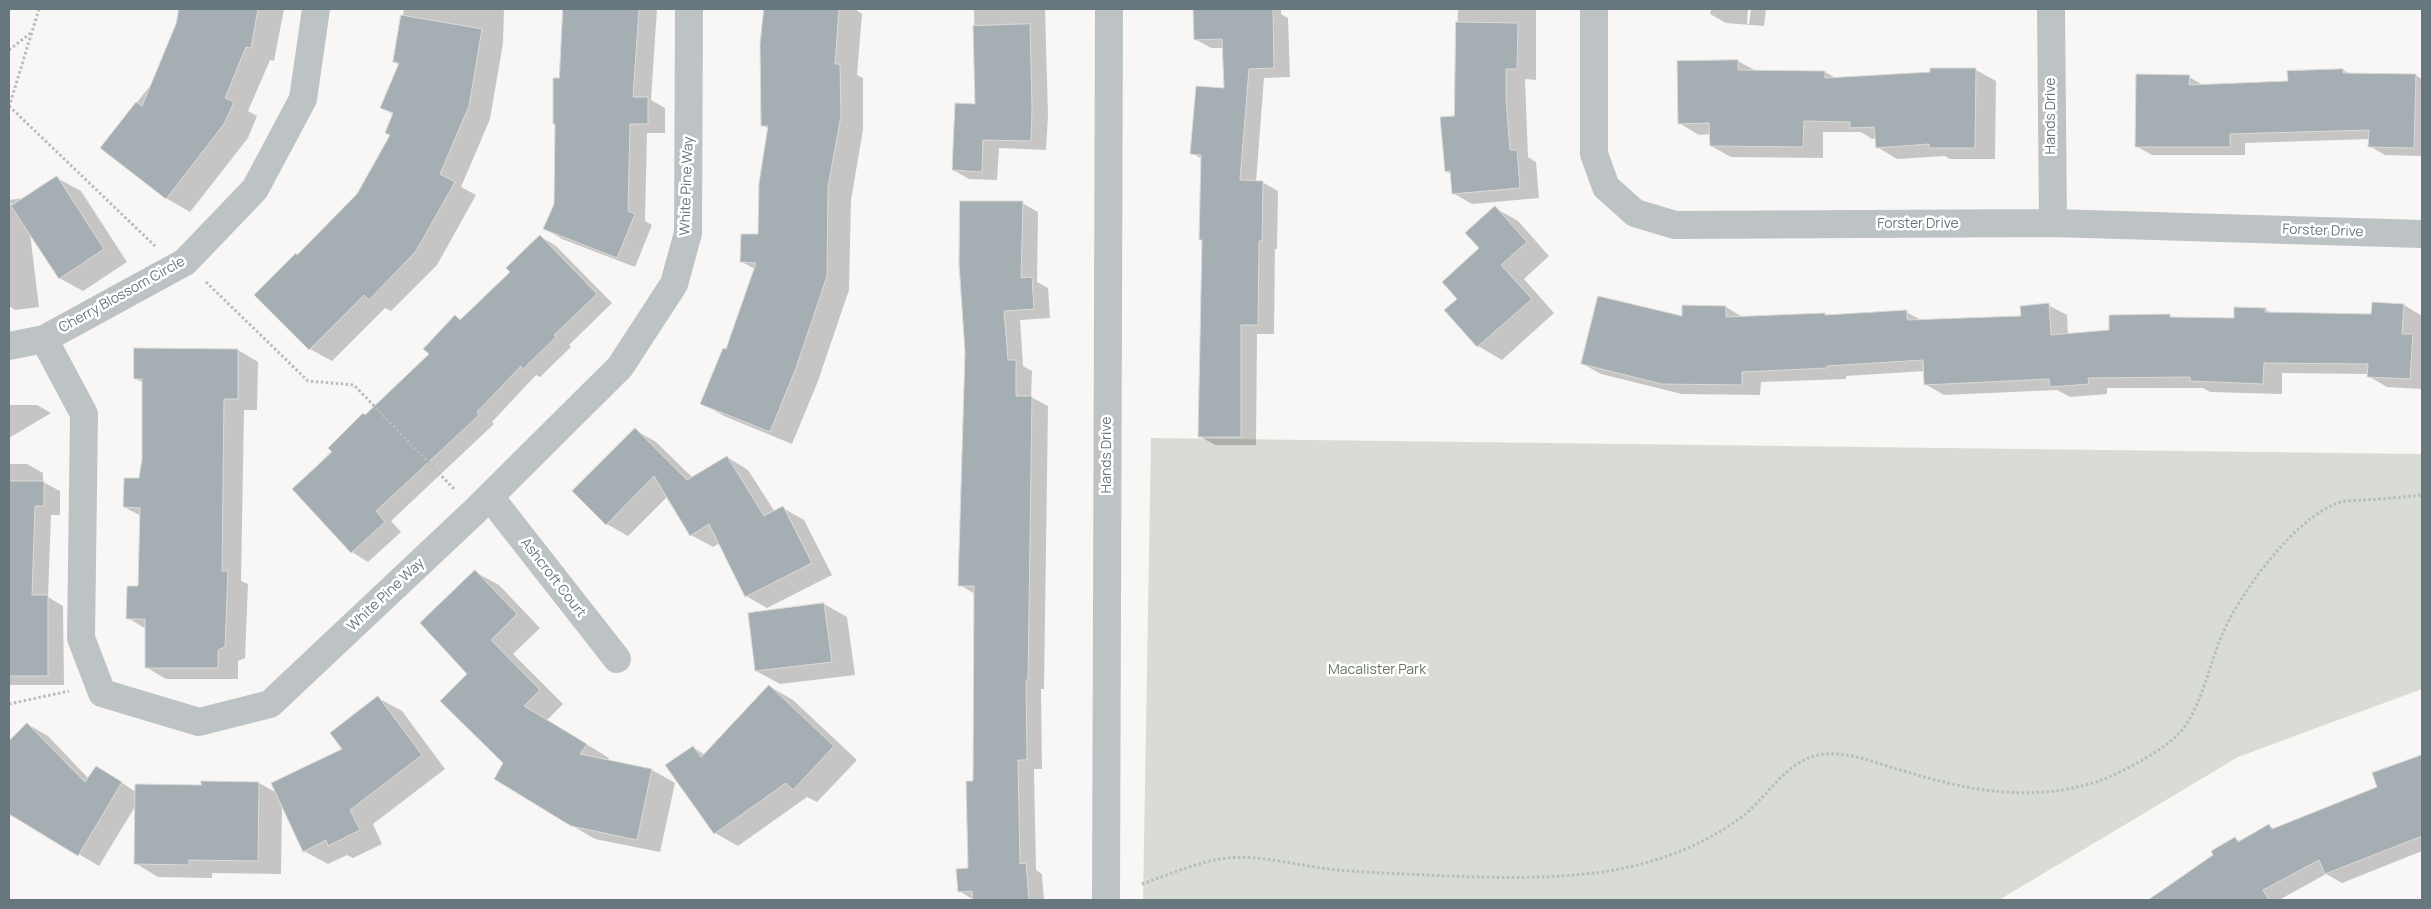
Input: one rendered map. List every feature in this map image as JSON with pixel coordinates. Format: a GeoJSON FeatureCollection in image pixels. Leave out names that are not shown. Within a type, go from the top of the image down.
{"type":"FeatureCollection","features":[{"type":"Feature","properties":{"kind":"street","name":"Cherry Blossom Circle"},"geometry":{"type":"LineString","coordinates":[[9,346],[44,339],[186,262],[255,189],[303,99],[316,9]]}},
{"type":"Feature","properties":{"kind":"street","name":"White Pine Way"},"geometry":{"type":"LineString","coordinates":[[102,693],[199,722],[270,704],[483,504],[620,367],[674,284],[688,233],[689,9]]}},
{"type":"Feature","properties":{"kind":"street","name":"Hands Drive"},"geometry":{"type":"LineString","coordinates":[[1106,900],[1109,9]]}},
{"type":"Feature","properties":{"kind":"street","name":"Forster Drive"},"geometry":{"type":"LineString","coordinates":[[1594,9],[1594,154],[1606,187],[1636,213],[1675,225],[2053,223],[2422,234]]}},
{"type":"Feature","properties":{"kind":"street","name":"Hands Drive"},"geometry":{"type":"LineString","coordinates":[[2051,9],[2053,223]]}},
{"type":"Feature","properties":{"kind":"street"},"geometry":{"type":"LineString","coordinates":[[44,339],[84,414],[81,638],[102,693]]}},
{"type":"Feature","properties":{"kind":"street","name":"Ashcroft Court"},"geometry":{"type":"LineString","coordinates":[[483,504],[617,659]]}},
{"type":"Feature","properties":{"kind":"path"},"geometry":{"type":"LineString","coordinates":[[39,9],[9,107],[153,245],[186,262],[308,381],[354,385],[483,504]]}},
{"type":"Feature","properties":{"kind":"path"},"geometry":{"type":"LineString","coordinates":[[9,50],[33,31]]}},
{"type":"Feature","properties":{"kind":"path"},"geometry":{"type":"LineString","coordinates":[[1142,884],[1220,859],[1248,858],[1334,870],[1403,874],[1543,877],[1601,872],[1637,865],[1671,854],[1714,836],[1758,803],[1799,761],[1818,754],[1838,753],[1853,756],[1940,782],[1982,791],[2032,794],[2076,788],[2105,779],[2166,746],[2184,729],[2196,706],[2222,634],[2249,586],[2267,561],[2292,536],[2316,516],[2340,502],[2422,495]]}},
{"type":"Feature","properties":{"kind":"path"},"geometry":{"type":"LineString","coordinates":[[9,704],[72,690],[102,693]]}},
{"type":"Feature","properties":{"kind":"green space","name":"Macalister Park"},"geometry":{"type":"Polygon","coordinates":[[[1151,438],[2422,454],[2422,689],[2238,757],[1999,900],[1143,900],[1151,438]]]}},
{"type":"Feature","properties":{"kind":"building"},"geometry":{"type":"Polygon","coordinates":[[[179,9],[258,9],[251,48],[246,47],[225,98],[234,102],[224,124],[166,199],[100,148],[136,102],[142,106],[176,24],[179,9]]]}},
{"type":"Feature","properties":{"kind":"building"},"geometry":{"type":"Polygon","coordinates":[[[563,9],[639,9],[633,97],[648,97],[648,124],[630,124],[628,211],[635,214],[617,258],[543,229],[554,204],[555,124],[553,124],[553,78],[559,78],[563,9]]]}},
{"type":"Feature","properties":{"kind":"building"},"geometry":{"type":"Polygon","coordinates":[[[764,9],[839,9],[835,64],[840,64],[841,116],[828,187],[827,276],[796,368],[770,432],[700,404],[723,348],[726,349],[756,263],[740,262],[741,234],[758,234],[759,183],[768,126],[761,126],[760,44],[764,9]]]}},
{"type":"Feature","properties":{"kind":"building"},"geometry":{"type":"Polygon","coordinates":[[[1273,9],[1274,68],[1249,69],[1240,180],[1263,181],[1262,241],[1259,241],[1258,325],[1241,325],[1241,437],[1198,437],[1202,240],[1199,240],[1201,155],[1190,154],[1196,86],[1224,88],[1222,39],[1194,40],[1193,10],[1273,9]]]}},
{"type":"Feature","properties":{"kind":"building"},"geometry":{"type":"Polygon","coordinates":[[[401,15],[482,29],[469,106],[440,174],[455,182],[416,251],[369,300],[364,295],[309,350],[254,295],[296,253],[297,255],[357,194],[390,135],[385,133],[393,113],[380,108],[399,63],[393,62],[401,15]]]}},
{"type":"Feature","properties":{"kind":"building"},"geometry":{"type":"Polygon","coordinates":[[[1456,22],[1518,23],[1517,69],[1506,69],[1506,99],[1510,150],[1517,150],[1520,188],[1452,194],[1450,171],[1445,172],[1440,117],[1454,116],[1456,22]]]}},
{"type":"Feature","properties":{"kind":"building"},"geometry":{"type":"Polygon","coordinates":[[[1030,24],[1031,141],[983,140],[982,172],[952,170],[955,103],[975,104],[973,26],[1030,24]]]}},
{"type":"Feature","properties":{"kind":"building"},"geometry":{"type":"Polygon","coordinates":[[[1738,60],[1738,70],[1825,71],[1825,78],[1930,72],[1930,68],[1976,68],[1975,148],[1929,148],[1929,144],[1876,148],[1874,127],[1850,128],[1850,122],[1804,121],[1803,147],[1710,146],[1709,123],[1678,124],[1677,61],[1738,60]]]}},
{"type":"Feature","properties":{"kind":"building"},"geometry":{"type":"Polygon","coordinates":[[[2343,69],[2343,73],[2416,74],[2414,148],[2368,147],[2369,130],[2230,134],[2230,147],[2135,147],[2136,74],[2190,75],[2189,85],[2288,81],[2287,71],[2343,69]]]}},
{"type":"Feature","properties":{"kind":"building"},"geometry":{"type":"Polygon","coordinates":[[[57,176],[104,249],[59,279],[11,206],[57,176]]]}},
{"type":"Feature","properties":{"kind":"building"},"geometry":{"type":"Polygon","coordinates":[[[960,201],[1023,201],[1021,278],[1032,277],[1034,309],[1004,311],[1008,360],[1016,360],[1016,396],[1032,396],[1028,680],[1026,680],[1027,760],[1018,760],[1020,864],[1026,863],[1029,900],[973,900],[972,891],[958,892],[956,869],[968,868],[966,781],[973,781],[974,586],[958,586],[965,352],[959,264],[960,201]]]}},
{"type":"Feature","properties":{"kind":"building"},"geometry":{"type":"Polygon","coordinates":[[[1495,206],[1527,242],[1501,265],[1532,299],[1477,347],[1444,310],[1457,299],[1442,282],[1479,248],[1465,233],[1495,206]]]}},
{"type":"Feature","properties":{"kind":"building"},"geometry":{"type":"Polygon","coordinates":[[[540,235],[597,294],[554,335],[556,337],[523,369],[521,366],[477,412],[479,415],[376,511],[385,522],[351,553],[292,489],[332,452],[328,448],[363,413],[365,415],[429,354],[423,349],[455,315],[460,320],[510,272],[506,268],[540,235]]]}},
{"type":"Feature","properties":{"kind":"building"},"geometry":{"type":"Polygon","coordinates":[[[1598,296],[1682,316],[1682,305],[1726,306],[1726,317],[1825,313],[1825,315],[1907,310],[1907,320],[2021,316],[2020,306],[2049,303],[2051,335],[2109,330],[2109,315],[2170,314],[2170,317],[2234,318],[2234,307],[2266,308],[2265,312],[2371,314],[2372,302],[2404,304],[2402,334],[2413,334],[2410,379],[2367,377],[2368,364],[2264,363],[2263,384],[2190,381],[2190,377],[2088,378],[2089,384],[2050,387],[2049,379],[1924,385],[1923,360],[1827,366],[1827,368],[1742,372],[1742,385],[1662,384],[1581,364],[1598,296]]]}},
{"type":"Feature","properties":{"kind":"building"},"geometry":{"type":"Polygon","coordinates":[[[134,348],[238,349],[238,399],[224,399],[222,571],[228,571],[225,647],[218,650],[218,668],[145,668],[145,619],[126,619],[127,586],[138,586],[140,508],[123,507],[124,478],[139,478],[142,459],[142,379],[134,379],[134,348]]]}},
{"type":"Feature","properties":{"kind":"building"},"geometry":{"type":"Polygon","coordinates":[[[635,428],[687,480],[727,456],[764,516],[783,506],[812,563],[745,597],[709,524],[690,536],[654,476],[606,525],[572,491],[635,428]]]}},
{"type":"Feature","properties":{"kind":"building"},"geometry":{"type":"Polygon","coordinates":[[[9,481],[44,481],[44,506],[35,506],[32,595],[48,595],[48,676],[9,676],[9,481]]]}},
{"type":"Feature","properties":{"kind":"building"},"geometry":{"type":"Polygon","coordinates":[[[475,570],[517,614],[491,640],[540,690],[524,706],[587,744],[580,754],[652,769],[637,840],[571,826],[494,779],[503,763],[440,701],[467,674],[420,623],[475,570]]]}},
{"type":"Feature","properties":{"kind":"building"},"geometry":{"type":"Polygon","coordinates":[[[824,603],[832,662],[755,671],[748,613],[824,603]]]}},
{"type":"Feature","properties":{"kind":"building"},"geometry":{"type":"Polygon","coordinates":[[[769,685],[834,746],[793,790],[786,783],[714,834],[665,765],[693,746],[701,757],[769,685]]]}},
{"type":"Feature","properties":{"kind":"building"},"geometry":{"type":"Polygon","coordinates":[[[378,696],[422,755],[350,810],[360,830],[328,846],[326,840],[303,852],[271,783],[342,749],[330,733],[378,696]]]}},
{"type":"Feature","properties":{"kind":"building"},"geometry":{"type":"Polygon","coordinates":[[[27,723],[85,782],[96,766],[122,782],[78,856],[9,814],[9,741],[27,723]]]}},
{"type":"Feature","properties":{"kind":"building"},"geometry":{"type":"Polygon","coordinates":[[[2422,755],[2422,836],[2325,874],[2319,860],[2263,890],[2269,900],[2148,900],[2213,855],[2211,851],[2235,837],[2238,842],[2269,824],[2272,829],[2377,787],[2372,773],[2422,755]]]}},
{"type":"Feature","properties":{"kind":"building"},"geometry":{"type":"Polygon","coordinates":[[[201,781],[259,782],[258,861],[189,860],[189,865],[134,864],[135,784],[201,785],[201,781]]]}}]}
